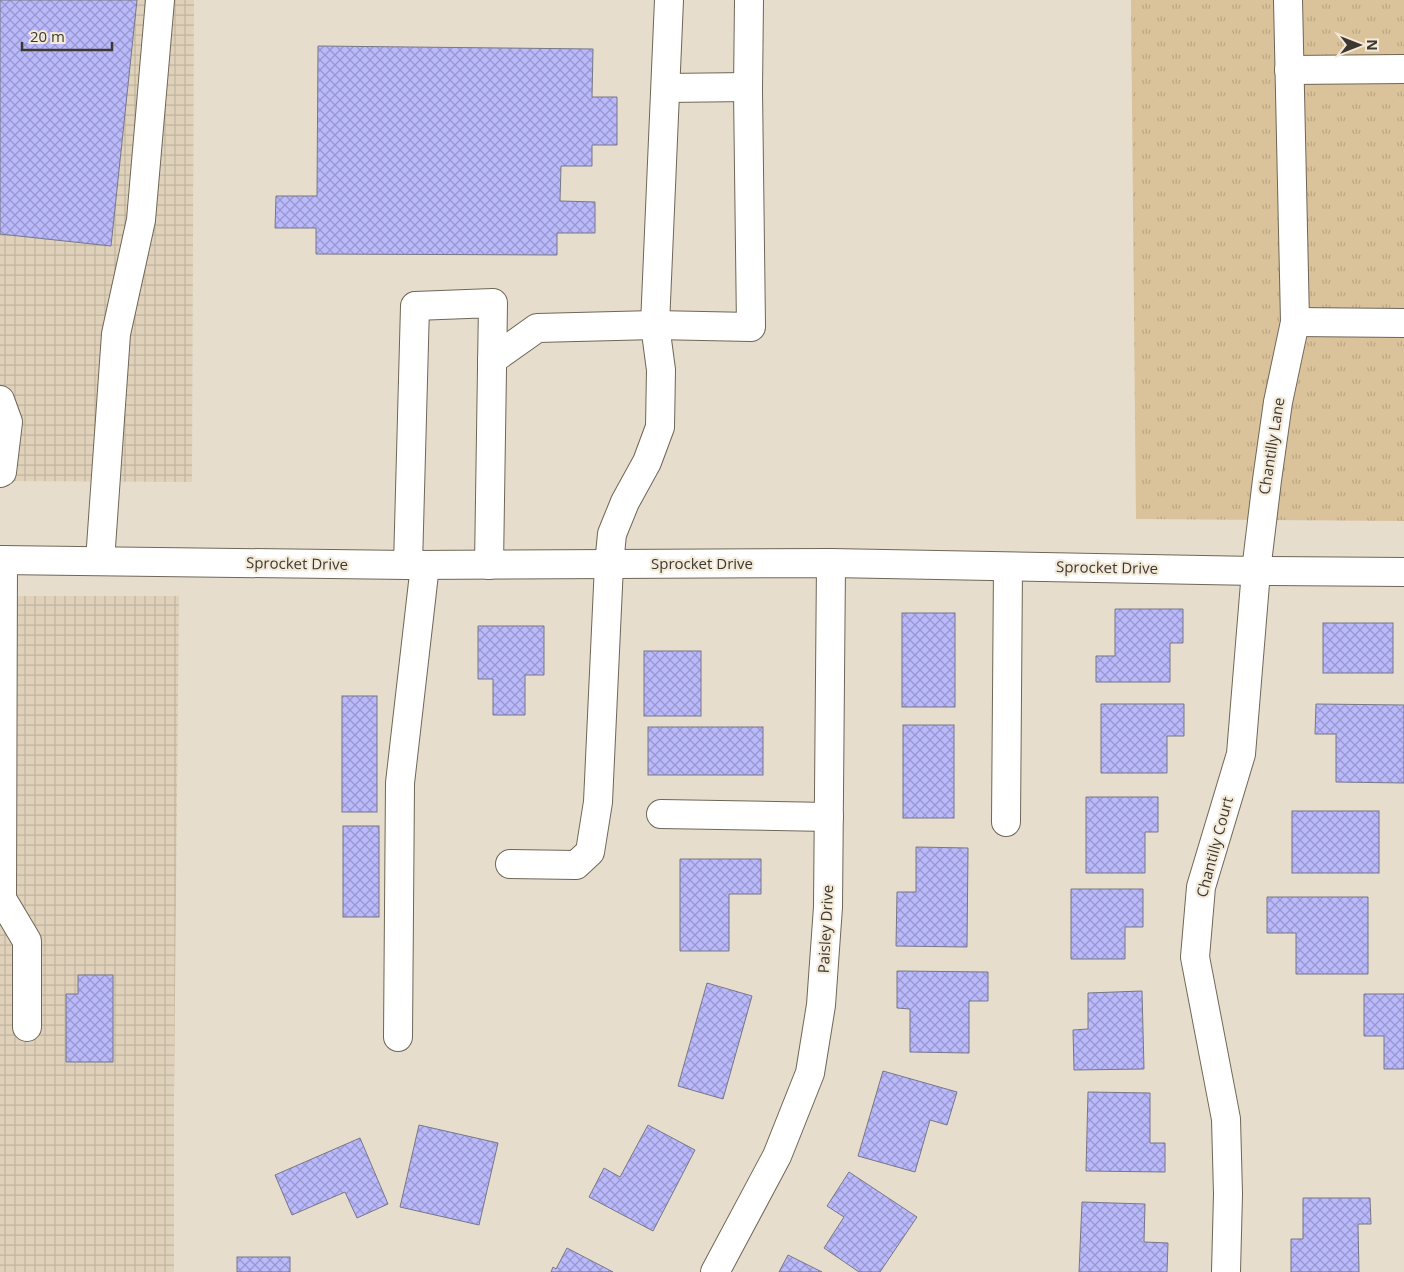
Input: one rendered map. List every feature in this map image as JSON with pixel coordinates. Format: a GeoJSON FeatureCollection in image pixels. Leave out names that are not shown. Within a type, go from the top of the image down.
{"type":"FeatureCollection","features":[{"type":"Feature","properties":{"kind":"street"},"geometry":{"type":"LineString","coordinates":[[100,561],[116,334],[141,220],[160,0]]}},
{"type":"Feature","properties":{"kind":"street"},"geometry":{"type":"LineString","coordinates":[[510,864],[576,865],[590,852],[598,802],[612,534],[625,502],[647,462],[660,427],[661,370],[655,325],[669,0]]}},
{"type":"Feature","properties":{"kind":"street"},"geometry":{"type":"LineString","coordinates":[[492,360],[538,328],[655,325],[750,327],[749,0]]}},
{"type":"Feature","properties":{"kind":"street","name":"Chantilly Lane"},"geometry":{"type":"LineString","coordinates":[[1256,571],[1266,480],[1278,402],[1295,322],[1288,0]]}},
{"type":"Feature","properties":{"kind":"street"},"geometry":{"type":"LineString","coordinates":[[1289,70],[1404,69]]}},
{"type":"Feature","properties":{"kind":"street"},"geometry":{"type":"LineString","coordinates":[[666,88],[748,87]]}},
{"type":"Feature","properties":{"kind":"street"},"geometry":{"type":"LineString","coordinates":[[398,1037],[400,783],[417,565],[415,306],[493,303],[489,565]]}},
{"type":"Feature","properties":{"kind":"street"},"geometry":{"type":"LineString","coordinates":[[1295,322],[1404,323]]}},
{"type":"Feature","properties":{"kind":"street"},"geometry":{"type":"LineString","coordinates":[[0,400],[8,422],[2,472],[0,473]]}},
{"type":"Feature","properties":{"kind":"street"},"geometry":{"type":"LineString","coordinates":[[1,560],[1,899],[27,941],[27,1027]]}},
{"type":"Feature","properties":{"kind":"street","name":"Sprocket Drive"},"geometry":{"type":"LineString","coordinates":[[1,560],[417,565],[831,564],[1404,572]]}},
{"type":"Feature","properties":{"kind":"street","name":"Paisley Drive"},"geometry":{"type":"LineString","coordinates":[[715,1272],[777,1156],[810,1073],[822,995],[828,907],[831,564]]}},
{"type":"Feature","properties":{"kind":"street"},"geometry":{"type":"LineString","coordinates":[[1006,822],[1008,567]]}},
{"type":"Feature","properties":{"kind":"street","name":"Chantilly Court"},"geometry":{"type":"LineString","coordinates":[[1226,1272],[1228,1194],[1226,1119],[1194,957],[1202,887],[1241,754],[1256,571]]}},
{"type":"Feature","properties":{"kind":"street"},"geometry":{"type":"LineString","coordinates":[[661,814],[829,817]]}},
{"type":"Feature","properties":{"kind":"shaded area"},"geometry":{"type":"Polygon","coordinates":[[[0,0],[194,0],[192,482],[0,481],[0,0]]]}},
{"type":"Feature","properties":{"kind":"shaded area"},"geometry":{"type":"Polygon","coordinates":[[[0,596],[179,596],[174,1272],[0,1272],[0,596]]]}},
{"type":"Feature","properties":{"kind":"green space"},"geometry":{"type":"Polygon","coordinates":[[[1131,0],[1404,0],[1404,521],[1136,519],[1131,0]]]}},
{"type":"Feature","properties":{"kind":"building"},"geometry":{"type":"Polygon","coordinates":[[[0,0],[137,0],[111,246],[0,234],[0,0]]]}},
{"type":"Feature","properties":{"kind":"building"},"geometry":{"type":"Polygon","coordinates":[[[318,46],[593,49],[592,97],[617,97],[617,145],[592,145],[592,166],[561,166],[560,201],[595,202],[595,233],[557,233],[557,255],[316,254],[316,228],[275,228],[276,196],[317,196],[318,46]]]}},
{"type":"Feature","properties":{"kind":"building"},"geometry":{"type":"Polygon","coordinates":[[[1115,609],[1183,609],[1183,643],[1170,643],[1170,682],[1096,682],[1096,656],[1115,656],[1115,609]]]}},
{"type":"Feature","properties":{"kind":"building"},"geometry":{"type":"Polygon","coordinates":[[[902,613],[955,613],[955,707],[902,707],[902,613]]]}},
{"type":"Feature","properties":{"kind":"building"},"geometry":{"type":"Polygon","coordinates":[[[1323,623],[1393,623],[1393,673],[1323,673],[1323,623]]]}},
{"type":"Feature","properties":{"kind":"building"},"geometry":{"type":"Polygon","coordinates":[[[478,626],[544,626],[544,675],[525,675],[525,715],[493,715],[493,679],[478,679],[478,626]]]}},
{"type":"Feature","properties":{"kind":"building"},"geometry":{"type":"Polygon","coordinates":[[[644,651],[701,651],[701,716],[644,716],[644,651]]]}},
{"type":"Feature","properties":{"kind":"building"},"geometry":{"type":"Polygon","coordinates":[[[342,696],[377,696],[377,812],[342,812],[342,696]]]}},
{"type":"Feature","properties":{"kind":"building"},"geometry":{"type":"Polygon","coordinates":[[[1101,704],[1184,704],[1184,736],[1167,736],[1167,773],[1101,773],[1101,704]]]}},
{"type":"Feature","properties":{"kind":"building"},"geometry":{"type":"Polygon","coordinates":[[[1316,704],[1404,705],[1404,783],[1336,782],[1336,734],[1315,734],[1316,704]]]}},
{"type":"Feature","properties":{"kind":"building"},"geometry":{"type":"Polygon","coordinates":[[[903,725],[954,725],[954,818],[903,818],[903,725]]]}},
{"type":"Feature","properties":{"kind":"building"},"geometry":{"type":"Polygon","coordinates":[[[648,727],[763,727],[763,775],[648,775],[648,727]]]}},
{"type":"Feature","properties":{"kind":"building"},"geometry":{"type":"Polygon","coordinates":[[[1086,797],[1158,797],[1158,832],[1145,832],[1145,873],[1086,873],[1086,797]]]}},
{"type":"Feature","properties":{"kind":"building"},"geometry":{"type":"Polygon","coordinates":[[[1292,811],[1379,811],[1379,873],[1292,873],[1292,811]]]}},
{"type":"Feature","properties":{"kind":"building"},"geometry":{"type":"Polygon","coordinates":[[[343,826],[379,826],[379,917],[343,917],[343,826]]]}},
{"type":"Feature","properties":{"kind":"building"},"geometry":{"type":"Polygon","coordinates":[[[916,847],[968,848],[967,947],[896,946],[897,892],[916,892],[916,847]]]}},
{"type":"Feature","properties":{"kind":"building"},"geometry":{"type":"Polygon","coordinates":[[[680,859],[761,859],[761,894],[729,894],[729,951],[680,951],[680,859]]]}},
{"type":"Feature","properties":{"kind":"building"},"geometry":{"type":"Polygon","coordinates":[[[1071,889],[1143,889],[1143,927],[1125,927],[1125,959],[1071,959],[1071,889]]]}},
{"type":"Feature","properties":{"kind":"building"},"geometry":{"type":"Polygon","coordinates":[[[1267,897],[1368,897],[1368,974],[1296,974],[1296,933],[1267,933],[1267,897]]]}},
{"type":"Feature","properties":{"kind":"building"},"geometry":{"type":"Polygon","coordinates":[[[897,971],[988,972],[988,1001],[969,1001],[969,1053],[910,1052],[910,1009],[897,1008],[897,971]]]}},
{"type":"Feature","properties":{"kind":"building"},"geometry":{"type":"Polygon","coordinates":[[[78,975],[113,975],[113,1062],[66,1062],[66,994],[78,994],[78,975]]]}},
{"type":"Feature","properties":{"kind":"building"},"geometry":{"type":"Polygon","coordinates":[[[707,983],[752,996],[723,1099],[678,1086],[707,983]]]}},
{"type":"Feature","properties":{"kind":"building"},"geometry":{"type":"Polygon","coordinates":[[[1142,991],[1144,1069],[1074,1070],[1073,1030],[1088,1029],[1088,993],[1142,991]]]}},
{"type":"Feature","properties":{"kind":"building"},"geometry":{"type":"Polygon","coordinates":[[[1364,994],[1404,994],[1404,1069],[1384,1069],[1384,1036],[1364,1036],[1364,994]]]}},
{"type":"Feature","properties":{"kind":"building"},"geometry":{"type":"Polygon","coordinates":[[[883,1071],[957,1092],[947,1125],[930,1120],[915,1172],[858,1156],[883,1071]]]}},
{"type":"Feature","properties":{"kind":"building"},"geometry":{"type":"Polygon","coordinates":[[[1088,1092],[1150,1093],[1150,1143],[1165,1143],[1165,1172],[1086,1171],[1088,1092]]]}},
{"type":"Feature","properties":{"kind":"building"},"geometry":{"type":"Polygon","coordinates":[[[419,1125],[498,1143],[479,1225],[400,1207],[419,1125]]]}},
{"type":"Feature","properties":{"kind":"building"},"geometry":{"type":"Polygon","coordinates":[[[648,1125],[695,1150],[653,1231],[589,1197],[604,1168],[620,1177],[648,1125]]]}},
{"type":"Feature","properties":{"kind":"building"},"geometry":{"type":"Polygon","coordinates":[[[360,1138],[388,1204],[357,1218],[345,1192],[292,1215],[275,1175],[360,1138]]]}},
{"type":"Feature","properties":{"kind":"building"},"geometry":{"type":"Polygon","coordinates":[[[849,1172],[917,1217],[880,1272],[859,1272],[824,1248],[844,1217],[827,1206],[849,1172]]]}},
{"type":"Feature","properties":{"kind":"building"},"geometry":{"type":"Polygon","coordinates":[[[1303,1198],[1370,1198],[1371,1224],[1358,1224],[1359,1272],[1291,1272],[1291,1239],[1303,1239],[1303,1198]]]}},
{"type":"Feature","properties":{"kind":"building"},"geometry":{"type":"Polygon","coordinates":[[[1082,1202],[1145,1204],[1144,1242],[1168,1243],[1167,1272],[1079,1272],[1082,1202]]]}},
{"type":"Feature","properties":{"kind":"building"},"geometry":{"type":"Polygon","coordinates":[[[567,1248],[613,1272],[551,1272],[553,1267],[556,1269],[567,1248]]]}},
{"type":"Feature","properties":{"kind":"building"},"geometry":{"type":"Polygon","coordinates":[[[788,1255],[822,1272],[779,1272],[788,1255]]]}},
{"type":"Feature","properties":{"kind":"building"},"geometry":{"type":"Polygon","coordinates":[[[237,1257],[290,1257],[290,1272],[237,1272],[237,1257]]]}}]}
